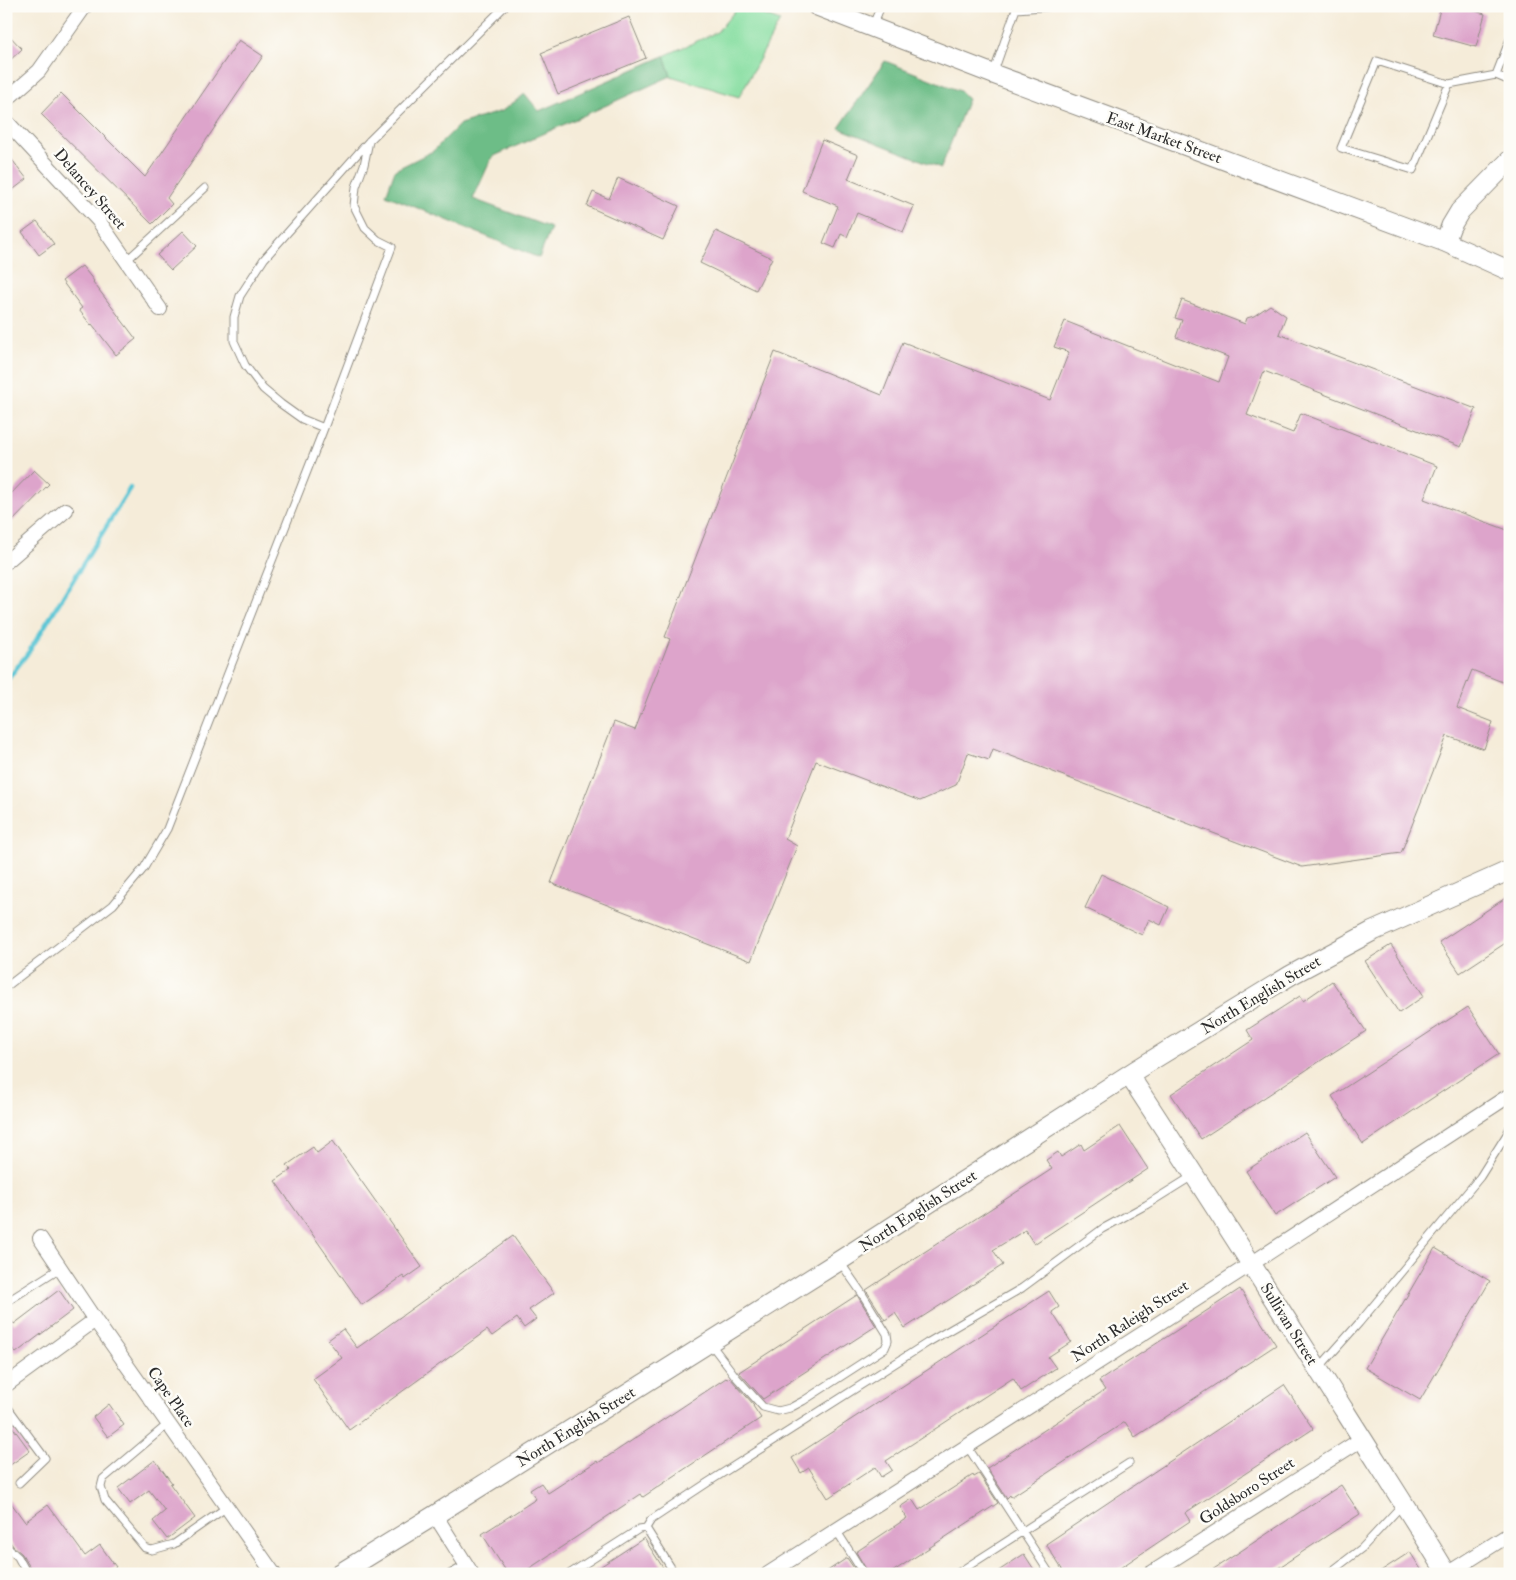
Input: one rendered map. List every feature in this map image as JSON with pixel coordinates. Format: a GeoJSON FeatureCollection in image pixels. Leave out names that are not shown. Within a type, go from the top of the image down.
{"type":"FeatureCollection","features":[{"type":"Feature","properties":{"kind":"street"},"geometry":{"type":"LineString","coordinates":[[6,100],[39,71],[85,6]]}},
{"type":"Feature","properties":{"kind":"street","name":"East Market Street"},"geometry":{"type":"LineString","coordinates":[[817,6],[993,74],[1444,242],[1510,271]]}},
{"type":"Feature","properties":{"kind":"street","name":"Delancey Street"},"geometry":{"type":"LineString","coordinates":[[6,121],[98,220],[160,309]]}},
{"type":"Feature","properties":{"kind":"street"},"geometry":{"type":"LineString","coordinates":[[1444,242],[1460,211],[1510,160]]}},
{"type":"Feature","properties":{"kind":"street"},"geometry":{"type":"LineString","coordinates":[[6,562],[66,510]]}},
{"type":"Feature","properties":{"kind":"street","name":"North English Street"},"geometry":{"type":"LineString","coordinates":[[339,1574],[840,1262],[1128,1075],[1291,975],[1355,941],[1510,870]]}},
{"type":"Feature","properties":{"kind":"street","name":"Sullivan Street"},"geometry":{"type":"LineString","coordinates":[[1128,1075],[1252,1264],[1447,1574]]}},
{"type":"Feature","properties":{"kind":"street","name":"North Raleigh Street"},"geometry":{"type":"LineString","coordinates":[[768,1574],[1252,1264],[1510,1095]]}},
{"type":"Feature","properties":{"kind":"street","name":"Cape Place"},"geometry":{"type":"LineString","coordinates":[[40,1238],[95,1320],[274,1574]]}},
{"type":"Feature","properties":{"kind":"street"},"geometry":{"type":"LineString","coordinates":[[6,1385],[95,1320]]}},
{"type":"Feature","properties":{"kind":"street","name":"Goldsboro Street"},"geometry":{"type":"LineString","coordinates":[[1150,1574],[1362,1439]]}},
{"type":"Feature","properties":{"kind":"street"},"geometry":{"type":"LineString","coordinates":[[435,1515],[469,1569]]}},
{"type":"Feature","properties":{"kind":"street"},"geometry":{"type":"LineString","coordinates":[[1447,1574],[1510,1534]]}},
{"type":"Feature","properties":{"kind":"lane"},"geometry":{"type":"LineString","coordinates":[[324,428],[302,419],[263,389],[245,365],[234,341],[234,317],[240,296],[264,260],[369,141],[505,6]]}},
{"type":"Feature","properties":{"kind":"lane"},"geometry":{"type":"LineString","coordinates":[[872,28],[881,6]]}},
{"type":"Feature","properties":{"kind":"lane"},"geometry":{"type":"LineString","coordinates":[[993,74],[1017,8],[1058,6]]}},
{"type":"Feature","properties":{"kind":"lane"},"geometry":{"type":"LineString","coordinates":[[1496,75],[1510,39]]}},
{"type":"Feature","properties":{"kind":"lane"},"geometry":{"type":"LineString","coordinates":[[1449,84],[1413,170],[1341,148],[1376,61],[1449,84],[1496,75],[1510,81]]}},
{"type":"Feature","properties":{"kind":"lane"},"geometry":{"type":"LineString","coordinates":[[6,987],[113,905],[129,887],[157,848],[174,811],[324,428],[392,247],[378,240],[365,228],[354,206],[356,187],[364,165],[369,141]]}},
{"type":"Feature","properties":{"kind":"lane"},"geometry":{"type":"LineString","coordinates":[[126,261],[205,188]]}},
{"type":"Feature","properties":{"kind":"lane"},"geometry":{"type":"LineString","coordinates":[[1318,1369],[1359,1324],[1480,1177],[1510,1127]]}},
{"type":"Feature","properties":{"kind":"lane"},"geometry":{"type":"LineString","coordinates":[[568,1574],[639,1530],[646,1528],[651,1520],[707,1482],[927,1343],[1022,1288],[1102,1229],[1146,1205],[1194,1174]]}},
{"type":"Feature","properties":{"kind":"lane"},"geometry":{"type":"LineString","coordinates":[[710,1343],[748,1392],[763,1407],[770,1410],[778,1411],[790,1408],[823,1388],[885,1348],[888,1341],[887,1334],[840,1262]]}},
{"type":"Feature","properties":{"kind":"lane"},"geometry":{"type":"LineString","coordinates":[[8,1301],[60,1268]]}},
{"type":"Feature","properties":{"kind":"lane"},"geometry":{"type":"LineString","coordinates":[[6,1404],[45,1458],[18,1483]]}},
{"type":"Feature","properties":{"kind":"lane"},"geometry":{"type":"LineString","coordinates":[[168,1424],[103,1479],[101,1487],[105,1500],[145,1548],[152,1550],[174,1544],[227,1507]]}},
{"type":"Feature","properties":{"kind":"lane"},"geometry":{"type":"LineString","coordinates":[[967,1446],[1050,1574]]}},
{"type":"Feature","properties":{"kind":"lane"},"geometry":{"type":"LineString","coordinates":[[956,1574],[1129,1463]]}},
{"type":"Feature","properties":{"kind":"lane"},"geometry":{"type":"LineString","coordinates":[[1328,1574],[1362,1548],[1404,1503]]}},
{"type":"Feature","properties":{"kind":"lane"},"geometry":{"type":"LineString","coordinates":[[646,1528],[675,1574]]}},
{"type":"Feature","properties":{"kind":"lane"},"geometry":{"type":"LineString","coordinates":[[836,1530],[864,1574]]}},
{"type":"Feature","properties":{"kind":"lane"},"geometry":{"type":"LineString","coordinates":[[6,1549],[9,1549],[18,1558],[24,1568],[22,1574]]}},
{"type":"Feature","properties":{"kind":"lane"},"geometry":{"type":"LineString","coordinates":[[450,1574],[469,1569]]}},
{"type":"Feature","properties":{"kind":"green space"},"geometry":{"type":"Polygon","coordinates":[[[739,6],[780,21],[739,97],[671,76],[664,56],[717,32],[739,6]]]}},
{"type":"Feature","properties":{"kind":"green space"},"geometry":{"type":"Polygon","coordinates":[[[664,56],[671,76],[492,157],[473,199],[551,228],[539,258],[386,195],[395,170],[433,151],[460,124],[502,111],[525,94],[539,111],[664,56]]]}},
{"type":"Feature","properties":{"kind":"green space"},"geometry":{"type":"Polygon","coordinates":[[[885,61],[960,91],[968,99],[941,168],[839,128],[885,61]]]}},
{"type":"Feature","properties":{"kind":"building"},"geometry":{"type":"Polygon","coordinates":[[[1441,6],[1459,6],[1485,14],[1476,47],[1433,35],[1441,6]]]}},
{"type":"Feature","properties":{"kind":"building"},"geometry":{"type":"Polygon","coordinates":[[[629,17],[646,58],[558,94],[541,53],[629,17]]]}},
{"type":"Feature","properties":{"kind":"building"},"geometry":{"type":"Polygon","coordinates":[[[6,32],[22,49],[6,64],[6,32]]]}},
{"type":"Feature","properties":{"kind":"building"},"geometry":{"type":"Polygon","coordinates":[[[239,40],[263,56],[167,198],[172,204],[152,224],[41,114],[61,93],[145,177],[239,40]]]}},
{"type":"Feature","properties":{"kind":"building"},"geometry":{"type":"Polygon","coordinates":[[[822,140],[858,155],[848,179],[914,206],[903,232],[857,213],[847,237],[841,234],[835,248],[823,243],[838,206],[802,191],[822,140]]]}},
{"type":"Feature","properties":{"kind":"building"},"geometry":{"type":"Polygon","coordinates":[[[6,152],[27,179],[6,195],[6,152]]]}},
{"type":"Feature","properties":{"kind":"building"},"geometry":{"type":"Polygon","coordinates":[[[618,178],[679,206],[663,240],[587,206],[593,192],[609,199],[618,178]]]}},
{"type":"Feature","properties":{"kind":"building"},"geometry":{"type":"Polygon","coordinates":[[[37,221],[54,244],[39,255],[22,232],[37,221]]]}},
{"type":"Feature","properties":{"kind":"building"},"geometry":{"type":"Polygon","coordinates":[[[183,231],[197,246],[171,270],[157,255],[183,231]]]}},
{"type":"Feature","properties":{"kind":"building"},"geometry":{"type":"Polygon","coordinates":[[[716,231],[772,258],[756,290],[700,263],[716,231]]]}},
{"type":"Feature","properties":{"kind":"building"},"geometry":{"type":"Polygon","coordinates":[[[82,266],[136,339],[116,355],[79,310],[82,308],[62,281],[82,266]]]}},
{"type":"Feature","properties":{"kind":"building"},"geometry":{"type":"Polygon","coordinates":[[[1182,300],[1245,324],[1247,318],[1254,316],[1270,305],[1286,316],[1279,334],[1476,409],[1461,447],[1264,371],[1247,415],[1293,433],[1301,413],[1437,466],[1424,499],[1510,531],[1510,685],[1472,670],[1457,708],[1493,722],[1484,749],[1447,736],[1401,853],[1302,867],[993,749],[989,760],[968,753],[956,785],[920,801],[816,761],[785,839],[797,846],[751,961],[551,883],[614,722],[635,730],[670,639],[665,637],[775,352],[882,395],[903,342],[1050,400],[1069,352],[1054,347],[1065,321],[1219,382],[1228,357],[1176,337],[1182,320],[1175,318],[1182,300]]]}},
{"type":"Feature","properties":{"kind":"building"},"geometry":{"type":"Polygon","coordinates":[[[34,470],[49,484],[6,528],[6,499],[34,470]]]}},
{"type":"Feature","properties":{"kind":"building"},"geometry":{"type":"Polygon","coordinates":[[[1101,874],[1169,907],[1161,925],[1149,919],[1142,935],[1085,908],[1101,874]]]}},
{"type":"Feature","properties":{"kind":"building"},"geometry":{"type":"Polygon","coordinates":[[[1510,895],[1510,940],[1460,973],[1439,942],[1510,895]]]}},
{"type":"Feature","properties":{"kind":"building"},"geometry":{"type":"Polygon","coordinates":[[[1391,945],[1424,996],[1399,1013],[1365,961],[1391,945]]]}},
{"type":"Feature","properties":{"kind":"building"},"geometry":{"type":"Polygon","coordinates":[[[1332,981],[1366,1031],[1201,1139],[1171,1094],[1253,1040],[1247,1030],[1300,996],[1303,1001],[1332,981]]]}},
{"type":"Feature","properties":{"kind":"building"},"geometry":{"type":"Polygon","coordinates":[[[1468,1007],[1499,1054],[1363,1144],[1332,1096],[1468,1007]]]}},
{"type":"Feature","properties":{"kind":"building"},"geometry":{"type":"Polygon","coordinates":[[[1120,1126],[1148,1169],[1034,1244],[1025,1230],[993,1250],[1003,1265],[905,1328],[895,1313],[885,1320],[866,1290],[1052,1169],[1046,1160],[1058,1152],[1061,1157],[1081,1144],[1084,1150],[1120,1126]]]}},
{"type":"Feature","properties":{"kind":"building"},"geometry":{"type":"Polygon","coordinates":[[[1305,1132],[1335,1177],[1275,1216],[1246,1171],[1305,1132]]]}},
{"type":"Feature","properties":{"kind":"building"},"geometry":{"type":"Polygon","coordinates":[[[333,1141],[422,1267],[405,1279],[403,1276],[362,1305],[275,1181],[291,1170],[287,1165],[313,1147],[317,1153],[333,1141]]]}},
{"type":"Feature","properties":{"kind":"building"},"geometry":{"type":"Polygon","coordinates":[[[513,1236],[554,1293],[529,1310],[536,1319],[524,1328],[517,1318],[492,1336],[487,1330],[349,1430],[313,1379],[342,1358],[328,1340],[343,1329],[357,1348],[513,1236]]]}},
{"type":"Feature","properties":{"kind":"building"},"geometry":{"type":"Polygon","coordinates":[[[1435,1248],[1490,1281],[1420,1400],[1365,1368],[1435,1248]]]}},
{"type":"Feature","properties":{"kind":"building"},"geometry":{"type":"Polygon","coordinates":[[[1240,1289],[1276,1345],[1135,1437],[1125,1422],[1007,1498],[987,1468],[1105,1390],[1099,1381],[1240,1289]]]}},
{"type":"Feature","properties":{"kind":"building"},"geometry":{"type":"Polygon","coordinates":[[[59,1290],[73,1310],[16,1353],[6,1341],[6,1314],[14,1324],[59,1290]]]}},
{"type":"Feature","properties":{"kind":"building"},"geometry":{"type":"Polygon","coordinates":[[[1049,1291],[1059,1307],[1052,1312],[1071,1342],[1048,1357],[1056,1368],[1021,1391],[1013,1378],[886,1461],[892,1470],[881,1477],[875,1467],[828,1498],[809,1468],[801,1473],[792,1458],[1049,1291]]]}},
{"type":"Feature","properties":{"kind":"building"},"geometry":{"type":"Polygon","coordinates":[[[857,1295],[876,1326],[763,1399],[739,1372],[857,1295]]]}},
{"type":"Feature","properties":{"kind":"building"},"geometry":{"type":"Polygon","coordinates":[[[726,1378],[730,1378],[754,1405],[761,1418],[643,1497],[641,1494],[521,1574],[508,1574],[482,1534],[536,1499],[530,1490],[541,1483],[548,1493],[597,1461],[598,1463],[726,1378]]]}},
{"type":"Feature","properties":{"kind":"building"},"geometry":{"type":"Polygon","coordinates":[[[1284,1385],[1313,1429],[1185,1513],[1190,1521],[1111,1574],[1065,1574],[1046,1544],[1284,1385]]]}},
{"type":"Feature","properties":{"kind":"building"},"geometry":{"type":"Polygon","coordinates":[[[109,1404],[124,1425],[108,1437],[93,1417],[109,1404]]]}},
{"type":"Feature","properties":{"kind":"building"},"geometry":{"type":"Polygon","coordinates":[[[6,1418],[30,1451],[6,1468],[6,1418]]]}},
{"type":"Feature","properties":{"kind":"building"},"geometry":{"type":"Polygon","coordinates":[[[155,1460],[195,1518],[167,1539],[153,1521],[165,1511],[149,1490],[130,1504],[118,1488],[155,1460]]]}},
{"type":"Feature","properties":{"kind":"building"},"geometry":{"type":"Polygon","coordinates":[[[979,1474],[998,1503],[889,1574],[869,1574],[856,1552],[907,1518],[900,1507],[912,1499],[919,1510],[973,1475],[974,1477],[979,1474]]]}},
{"type":"Feature","properties":{"kind":"building"},"geometry":{"type":"Polygon","coordinates":[[[1341,1485],[1360,1514],[1269,1574],[1206,1574],[1341,1485]]]}},
{"type":"Feature","properties":{"kind":"building"},"geometry":{"type":"Polygon","coordinates":[[[6,1496],[25,1522],[48,1505],[85,1556],[100,1545],[116,1567],[108,1574],[34,1574],[22,1554],[6,1536],[6,1496]]]}},
{"type":"Feature","properties":{"kind":"building"},"geometry":{"type":"Polygon","coordinates":[[[644,1538],[667,1574],[589,1574],[644,1538]]]}},
{"type":"Feature","properties":{"kind":"building"},"geometry":{"type":"Polygon","coordinates":[[[1410,1552],[1424,1574],[1376,1574],[1410,1552]]]}},
{"type":"Feature","properties":{"kind":"building"},"geometry":{"type":"Polygon","coordinates":[[[1024,1554],[1037,1574],[994,1574],[1024,1554]]]}},
{"type":"Feature","properties":{"kind":"building"},"geometry":{"type":"Polygon","coordinates":[[[847,1558],[858,1574],[823,1574],[847,1558]]]}},
{"type":"Feature","properties":{"kind":"waterway"},"geometry":{"type":"LineString","coordinates":[[6,682],[30,650],[130,488]]}}]}
